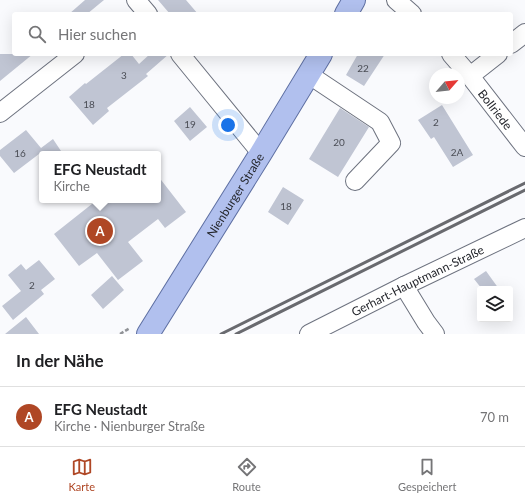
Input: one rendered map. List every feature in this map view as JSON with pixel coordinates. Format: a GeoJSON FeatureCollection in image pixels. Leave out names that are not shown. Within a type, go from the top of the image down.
{"type":"FeatureCollection","features":[{"type":"Feature","properties":{"kind":"main road"},"geometry":{"type":"LineString","coordinates":[[347,12],[354,0]]}},
{"type":"Feature","properties":{"kind":"main road","name":"Nienburger Straße"},"geometry":{"type":"LineString","coordinates":[[148,334],[320,56]]}},
{"type":"Feature","properties":{"kind":"street"},"geometry":{"type":"LineString","coordinates":[[396,0],[410,12]]}},
{"type":"Feature","properties":{"kind":"street"},"geometry":{"type":"LineString","coordinates":[[513,42],[525,33]]}},
{"type":"Feature","properties":{"kind":"street"},"geometry":{"type":"LineString","coordinates":[[0,113],[72,56]]}},
{"type":"Feature","properties":{"kind":"street"},"geometry":{"type":"LineString","coordinates":[[182,56],[261,153]]}},
{"type":"Feature","properties":{"kind":"street","name":"Bollriede"},"geometry":{"type":"LineString","coordinates":[[453,56],[525,147]]}},
{"type":"Feature","properties":{"kind":"street"},"geometry":{"type":"LineString","coordinates":[[470,76],[495,56]]}},
{"type":"Feature","properties":{"kind":"street"},"geometry":{"type":"LineString","coordinates":[[308,74],[380,122],[391,143],[355,181]]}},
{"type":"Feature","properties":{"kind":"street","name":"Gerhart-Hauptmann-Straße"},"geometry":{"type":"LineString","coordinates":[[310,334],[404,286],[525,228]]}},
{"type":"Feature","properties":{"kind":"street"},"geometry":{"type":"LineString","coordinates":[[404,286],[435,334]]}},
{"type":"Feature","properties":{"kind":"building"},"geometry":{"type":"Polygon","coordinates":[[[85,0],[104,0],[89,12],[71,12],[85,0]]]}},
{"type":"Feature","properties":{"kind":"building"},"geometry":{"type":"Polygon","coordinates":[[[158,0],[186,0],[196,12],[168,12],[158,0]]]}},
{"type":"Feature","properties":{"kind":"building"},"geometry":{"type":"Polygon","coordinates":[[[0,54],[12,54],[12,56],[31,56],[0,81],[0,54]]]}},
{"type":"Feature","properties":{"kind":"building"},"geometry":{"type":"Polygon","coordinates":[[[121,56],[133,56],[139,64],[148,56],[167,56],[146,74],[148,76],[107,108],[109,111],[93,125],[69,97],[85,83],[86,84],[121,56]]]}},
{"type":"Feature","properties":{"kind":"building"},"geometry":{"type":"Polygon","coordinates":[[[357,56],[384,56],[364,86],[346,75],[357,56]]]}},
{"type":"Feature","properties":{"kind":"building"},"geometry":{"type":"Polygon","coordinates":[[[442,105],[473,155],[453,167],[434,137],[431,139],[418,120],[442,105]]]}},
{"type":"Feature","properties":{"kind":"building"},"geometry":{"type":"Polygon","coordinates":[[[190,107],[207,127],[190,141],[174,121],[190,107]]]}},
{"type":"Feature","properties":{"kind":"building"},"geometry":{"type":"Polygon","coordinates":[[[340,108],[369,127],[338,177],[309,159],[340,108]]]}},
{"type":"Feature","properties":{"kind":"building"},"geometry":{"type":"Polygon","coordinates":[[[26,130],[41,148],[53,139],[61,151],[39,151],[39,154],[14,173],[0,156],[0,150],[26,130]]]}},
{"type":"Feature","properties":{"kind":"building"},"geometry":{"type":"Polygon","coordinates":[[[161,180],[186,212],[165,228],[158,219],[128,242],[143,261],[118,280],[97,253],[79,266],[54,234],[93,203],[161,203],[161,180]]]}},
{"type":"Feature","properties":{"kind":"building"},"geometry":{"type":"Polygon","coordinates":[[[283,187],[304,200],[288,225],[268,212],[283,187]]]}},
{"type":"Feature","properties":{"kind":"building"},"geometry":{"type":"Polygon","coordinates":[[[39,260],[55,279],[41,290],[44,294],[13,320],[2,306],[21,291],[8,275],[21,264],[26,270],[39,260]]]}},
{"type":"Feature","properties":{"kind":"building"},"geometry":{"type":"Polygon","coordinates":[[[486,271],[497,286],[480,286],[474,279],[486,271]]]}},
{"type":"Feature","properties":{"kind":"building"},"geometry":{"type":"Polygon","coordinates":[[[112,276],[124,290],[103,309],[91,295],[112,276]]]}},
{"type":"Feature","properties":{"kind":"building"},"geometry":{"type":"Polygon","coordinates":[[[26,317],[39,334],[5,334],[26,317]]]}},
{"type":"Feature","properties":{"kind":"railway"},"geometry":{"type":"LineString","coordinates":[[221,334],[525,183]]}},
{"type":"Feature","properties":{"kind":"railway"},"geometry":{"type":"LineString","coordinates":[[236,334],[525,190]]}},
{"type":"Feature","properties":{"kind":"place","name":"EFG Neustadt"},"geometry":{"type":"Point","coordinates":[100,231]}}]}
